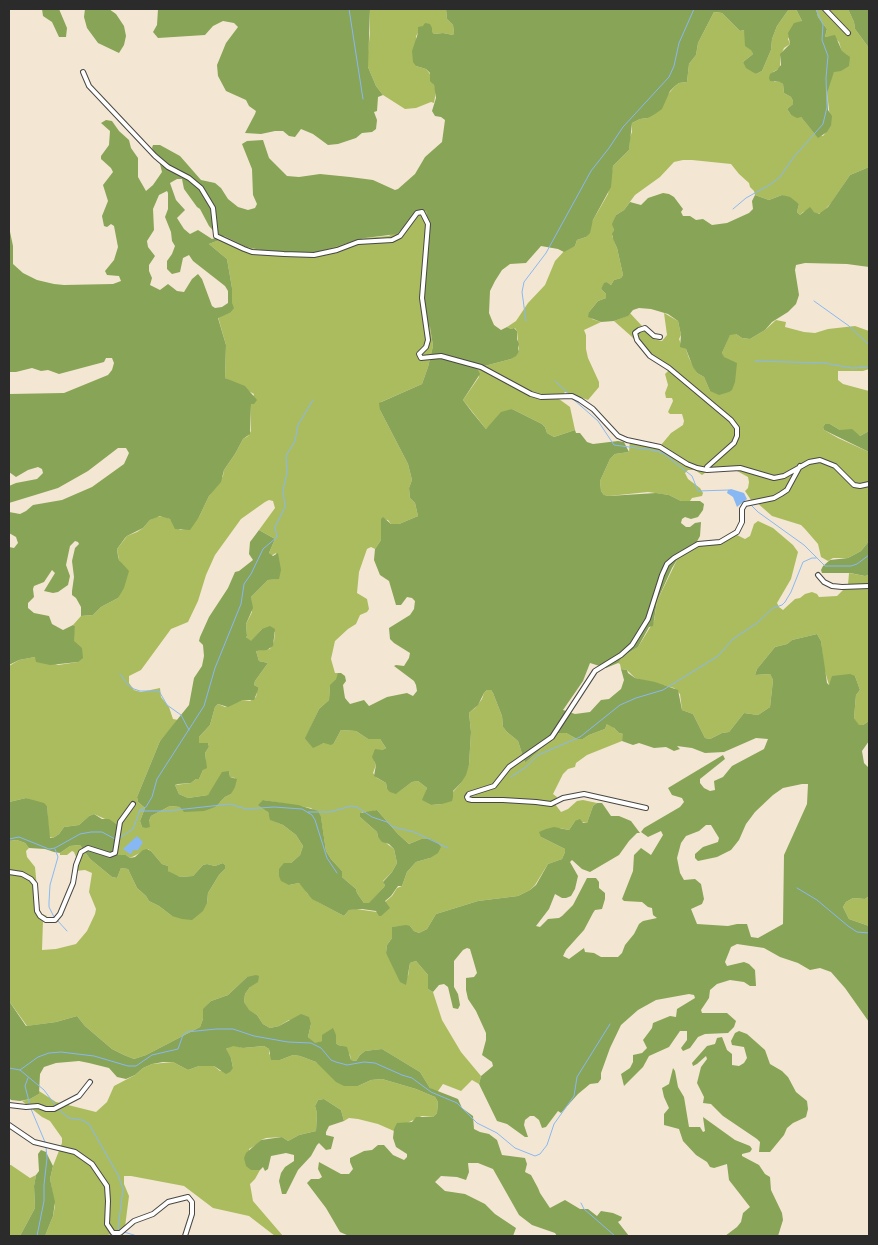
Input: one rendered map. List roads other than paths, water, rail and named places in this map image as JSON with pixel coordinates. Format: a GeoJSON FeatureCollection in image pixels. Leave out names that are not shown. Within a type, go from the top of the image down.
{"type":"FeatureCollection","features":[{"type":"Feature","properties":{"kind":"street"},"geometry":{"type":"LineString","coordinates":[[825,9],[848,33]]}},
{"type":"Feature","properties":{"kind":"street"},"geometry":{"type":"LineString","coordinates":[[83,72],[90,86],[155,156],[168,167],[189,178],[201,188],[211,203],[214,212],[216,236],[252,252],[314,256],[358,242],[392,240],[400,236],[417,213],[422,212],[428,224],[422,298],[428,340],[426,347],[419,354],[421,358],[441,356],[481,368],[541,397],[572,396],[593,409],[618,436],[626,440],[660,448],[697,468],[707,470],[740,468],[774,478],[784,476],[812,461],[823,460],[835,466],[854,485],[869,484]]}},
{"type":"Feature","properties":{"kind":"street"},"geometry":{"type":"LineString","coordinates":[[660,337],[654,336],[645,328],[635,333],[650,356],[669,368],[731,420],[737,428],[737,436],[734,442],[707,467],[707,470]]}},
{"type":"Feature","properties":{"kind":"street"},"geometry":{"type":"LineString","coordinates":[[646,808],[584,794],[564,798],[551,804],[503,800],[472,800],[467,797],[469,794],[494,786],[508,767],[552,737],[595,671],[621,655],[632,645],[648,619],[667,564],[698,544],[720,542],[734,535],[740,528],[742,509],[745,504],[774,498],[787,490],[800,466]]}},
{"type":"Feature","properties":{"kind":"street"},"geometry":{"type":"LineString","coordinates":[[818,575],[824,582],[832,586],[869,586]]}},
{"type":"Feature","properties":{"kind":"street"},"geometry":{"type":"LineString","coordinates":[[9,872],[18,872],[31,879],[34,884],[37,911],[46,920],[55,920],[60,914],[73,883],[76,865],[81,852],[88,848],[110,855],[114,852],[120,822],[133,804]]}},
{"type":"Feature","properties":{"kind":"street"},"geometry":{"type":"LineString","coordinates":[[9,1105],[38,1106],[54,1109],[79,1096],[90,1082]]}},
{"type":"Feature","properties":{"kind":"street"},"geometry":{"type":"LineString","coordinates":[[9,1125],[34,1142],[75,1152],[92,1164],[106,1186],[108,1201],[107,1224],[112,1232],[120,1233],[132,1222],[153,1214],[168,1202],[188,1197],[192,1202],[192,1214],[185,1236]]}},
{"type":"Feature","properties":{"kind":"water"},"geometry":{"type":"Polygon","coordinates":[[[731,489],[744,493],[747,499],[737,507],[733,497],[727,493],[731,489]]]}},
{"type":"Feature","properties":{"kind":"water"},"geometry":{"type":"Polygon","coordinates":[[[137,836],[143,842],[138,850],[133,850],[130,854],[123,849],[137,836]]]}},
{"type":"Feature","properties":{"kind":"waterway"},"geometry":{"type":"LineString","coordinates":[[349,9],[363,99]]}},
{"type":"Feature","properties":{"kind":"waterway"},"geometry":{"type":"LineString","coordinates":[[526,321],[522,292],[524,282],[546,253],[591,171],[623,127],[669,77],[674,66],[679,43],[694,9]]}},
{"type":"Feature","properties":{"kind":"waterway"},"geometry":{"type":"LineString","coordinates":[[733,209],[746,198],[780,177],[793,158],[823,124],[827,107],[826,78],[828,56],[822,40],[823,25],[816,9]]}},
{"type":"Feature","properties":{"kind":"waterway"},"geometry":{"type":"LineString","coordinates":[[814,301],[849,326],[869,345]]}},
{"type":"Feature","properties":{"kind":"waterway"},"geometry":{"type":"LineString","coordinates":[[755,361],[824,363],[852,368],[869,367]]}},
{"type":"Feature","properties":{"kind":"waterway"},"geometry":{"type":"LineString","coordinates":[[555,381],[569,394]]}},
{"type":"Feature","properties":{"kind":"waterway"},"geometry":{"type":"LineString","coordinates":[[573,399],[598,421],[614,445],[663,453],[692,476],[698,491],[729,490]]}},
{"type":"Feature","properties":{"kind":"waterway"},"geometry":{"type":"LineString","coordinates":[[118,839],[133,829],[140,810],[146,807],[152,797],[157,779],[204,706],[215,668],[241,604],[244,584],[263,549],[277,537],[275,527],[285,507],[283,490],[287,473],[286,456],[295,441],[298,425],[313,400]]}},
{"type":"Feature","properties":{"kind":"waterway"},"geometry":{"type":"LineString","coordinates":[[751,505],[804,545],[825,566],[851,566],[869,555]]}},
{"type":"Feature","properties":{"kind":"waterway"},"geometry":{"type":"LineString","coordinates":[[511,777],[526,767],[538,755],[580,737],[620,705],[663,690],[718,656],[733,639],[757,623],[773,608],[782,605],[791,592],[803,562],[816,558]]}},
{"type":"Feature","properties":{"kind":"waterway"},"geometry":{"type":"LineString","coordinates":[[120,674],[128,685],[134,689],[140,691],[159,691],[167,705],[181,715],[189,730]]}},
{"type":"Feature","properties":{"kind":"waterway"},"geometry":{"type":"LineString","coordinates":[[140,811],[167,811],[230,804],[246,809],[274,807],[302,809],[312,815],[315,820],[327,858],[337,873]]}},
{"type":"Feature","properties":{"kind":"waterway"},"geometry":{"type":"LineString","coordinates":[[308,812],[330,812],[351,806],[357,807],[393,827],[414,832],[448,848]]}},
{"type":"Feature","properties":{"kind":"waterway"},"geometry":{"type":"LineString","coordinates":[[9,839],[19,837],[49,849],[55,848],[80,834],[91,832],[102,832],[115,839]]}},
{"type":"Feature","properties":{"kind":"waterway"},"geometry":{"type":"LineString","coordinates":[[54,917],[49,907],[49,902],[50,885],[58,857],[55,849]]}},
{"type":"Feature","properties":{"kind":"waterway"},"geometry":{"type":"LineString","coordinates":[[797,888],[817,900],[857,932],[869,933]]}},
{"type":"Feature","properties":{"kind":"waterway"},"geometry":{"type":"LineString","coordinates":[[57,920],[67,931]]}},
{"type":"Feature","properties":{"kind":"waterway"},"geometry":{"type":"LineString","coordinates":[[20,1070],[38,1057],[49,1053],[61,1052],[94,1056],[128,1066],[136,1066],[152,1055],[178,1049],[183,1035],[187,1032],[233,1029],[254,1036],[288,1042],[311,1043],[321,1048],[331,1060],[336,1062],[347,1065],[364,1062],[375,1063],[412,1078],[431,1092],[457,1103],[477,1123],[497,1133],[515,1148],[535,1156],[540,1154],[547,1145],[554,1124],[574,1096],[577,1077],[610,1024]]}},
{"type":"Feature","properties":{"kind":"waterway"},"geometry":{"type":"LineString","coordinates":[[9,1068],[20,1070],[44,1090],[56,1106]]}},
{"type":"Feature","properties":{"kind":"waterway"},"geometry":{"type":"LineString","coordinates":[[28,1078],[25,1086],[30,1105]]}},
{"type":"Feature","properties":{"kind":"waterway"},"geometry":{"type":"LineString","coordinates":[[31,1109],[45,1142]]}},
{"type":"Feature","properties":{"kind":"waterway"},"geometry":{"type":"LineString","coordinates":[[58,1109],[69,1118],[82,1120],[89,1124],[118,1175],[123,1189],[119,1231]]}},
{"type":"Feature","properties":{"kind":"waterway"},"geometry":{"type":"LineString","coordinates":[[37,1236],[44,1201],[46,1147]]}},
{"type":"Feature","properties":{"kind":"waterway"},"geometry":{"type":"LineString","coordinates":[[581,1203],[584,1209],[615,1236]]}},
{"type":"Feature","properties":{"kind":"waterway"},"geometry":{"type":"LineString","coordinates":[[124,1232],[137,1236]]}}]}
